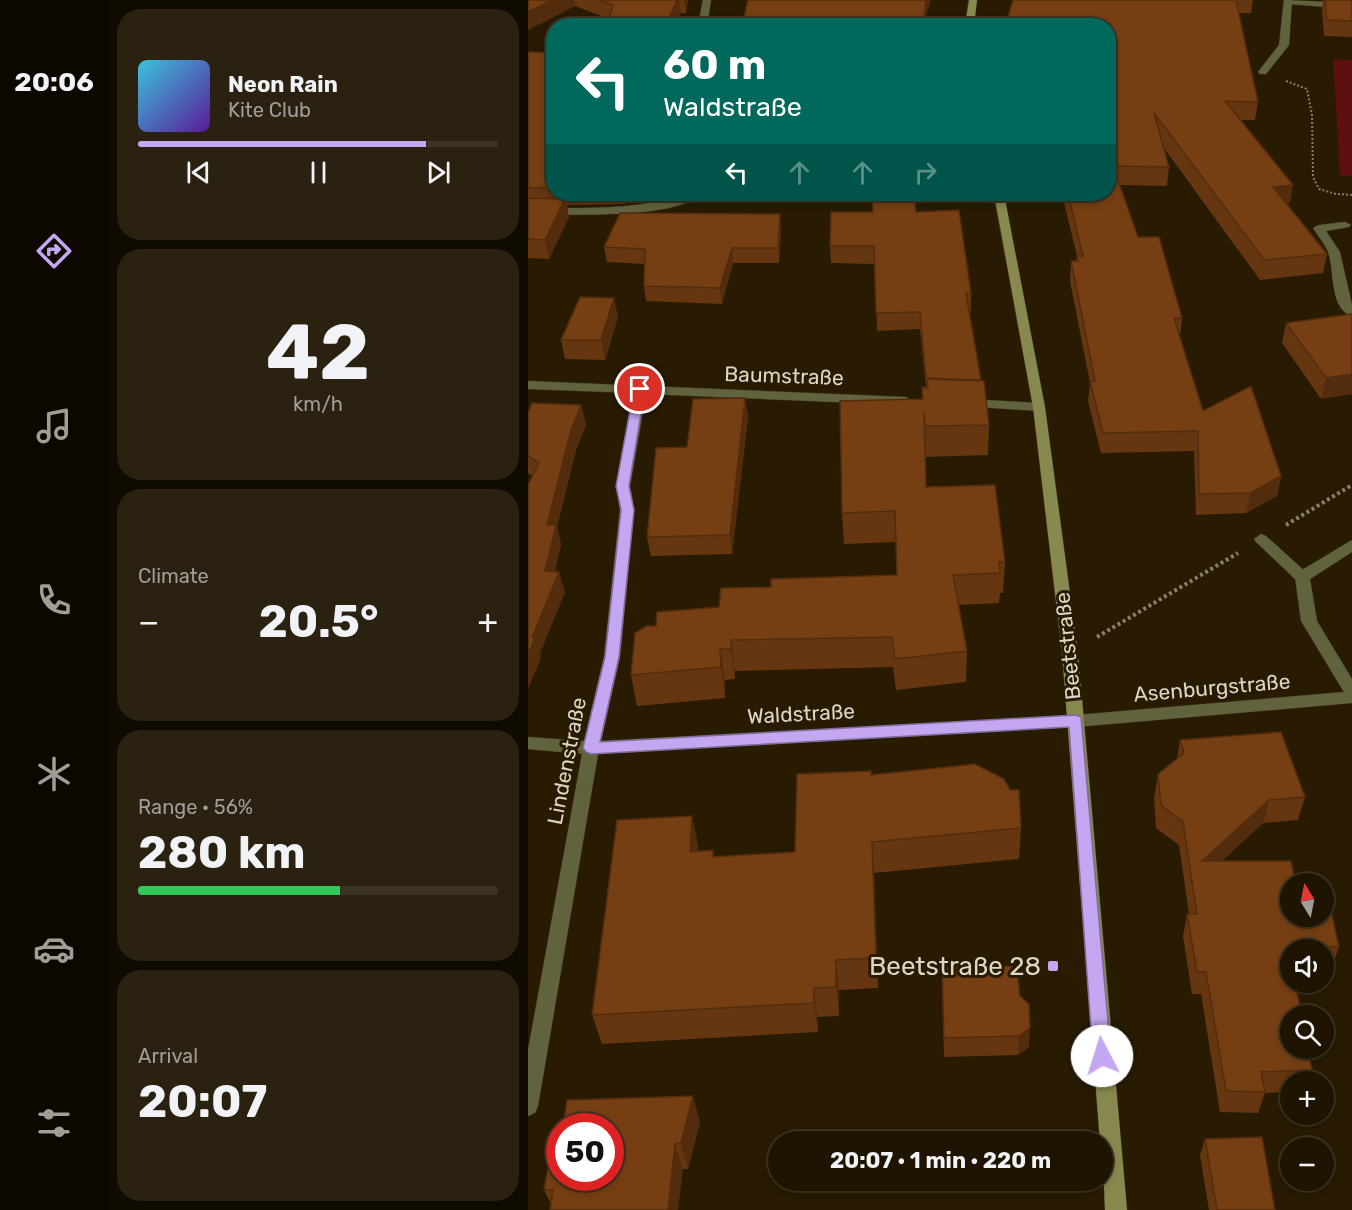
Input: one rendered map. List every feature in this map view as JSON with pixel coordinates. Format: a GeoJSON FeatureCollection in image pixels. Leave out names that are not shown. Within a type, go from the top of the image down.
{"type":"FeatureCollection","features":[{"type":"Feature","properties":{"kind":"main road"},"geometry":{"type":"LineString","coordinates":[[970,18],[973,0]]}},
{"type":"Feature","properties":{"kind":"main road","name":"Beetstraße"},"geometry":{"type":"LineString","coordinates":[[1000,201],[1039,407],[1070,653],[1116,1210]]}},
{"type":"Feature","properties":{"kind":"street"},"geometry":{"type":"LineString","coordinates":[[704,18],[707,0]]}},
{"type":"Feature","properties":{"kind":"street"},"geometry":{"type":"LineString","coordinates":[[1263,72],[1284,45],[1288,1],[1352,6]]}},
{"type":"Feature","properties":{"kind":"street"},"geometry":{"type":"LineString","coordinates":[[528,211],[623,212],[660,207],[675,201]]}},
{"type":"Feature","properties":{"kind":"street"},"geometry":{"type":"LineString","coordinates":[[1344,225],[1319,228],[1334,252],[1344,304],[1352,312]]}},
{"type":"Feature","properties":{"kind":"street","name":"Baumstraße"},"geometry":{"type":"LineString","coordinates":[[528,385],[921,402]]}},
{"type":"Feature","properties":{"kind":"street","name":"Lindenstraße"},"geometry":{"type":"LineString","coordinates":[[528,1106],[591,748],[612,657],[627,510],[623,486],[640,389]]}},
{"type":"Feature","properties":{"kind":"street"},"geometry":{"type":"LineString","coordinates":[[957,403],[1039,407]]}},
{"type":"Feature","properties":{"kind":"street"},"geometry":{"type":"LineString","coordinates":[[1261,539],[1302,577],[1309,621],[1352,692]]}},
{"type":"Feature","properties":{"kind":"street"},"geometry":{"type":"LineString","coordinates":[[1302,577],[1352,545]]}},
{"type":"Feature","properties":{"kind":"street","name":"Asenburgstraße"},"geometry":{"type":"LineString","coordinates":[[1076,721],[1352,697]]}},
{"type":"Feature","properties":{"kind":"street","name":"Waldstraße"},"geometry":{"type":"LineString","coordinates":[[528,742],[591,748],[1076,721]]}},
{"type":"Feature","properties":{"kind":"path"},"geometry":{"type":"LineString","coordinates":[[1263,72],[1307,89],[1312,115],[1313,177],[1320,189],[1336,194],[1352,195]]}},
{"type":"Feature","properties":{"kind":"path"},"geometry":{"type":"LineString","coordinates":[[1070,653],[1352,485]]}},
{"type":"Feature","properties":{"kind":"shaded area"},"geometry":{"type":"Polygon","coordinates":[[[1333,59],[1352,60],[1352,176],[1340,175],[1333,59]]]}},
{"type":"Feature","properties":{"kind":"building"},"geometry":{"type":"Polygon","coordinates":[[[528,0],[552,0],[528,12],[528,0]]]}},
{"type":"Feature","properties":{"kind":"building"},"geometry":{"type":"Polygon","coordinates":[[[600,0],[677,0],[669,18],[609,18],[613,5],[600,0]]]}},
{"type":"Feature","properties":{"kind":"building"},"geometry":{"type":"Polygon","coordinates":[[[748,0],[926,0],[924,18],[744,18],[748,0]]]}},
{"type":"Feature","properties":{"kind":"building"},"geometry":{"type":"Polygon","coordinates":[[[1013,0],[1236,0],[1258,102],[1225,101],[1293,185],[1273,187],[1327,254],[1264,260],[1154,113],[1169,167],[1116,166],[1116,18],[1007,18],[1013,0]]]}},
{"type":"Feature","properties":{"kind":"building"},"geometry":{"type":"Polygon","coordinates":[[[1325,0],[1352,0],[1352,21],[1327,20],[1325,0]]]}},
{"type":"Feature","properties":{"kind":"building"},"geometry":{"type":"Polygon","coordinates":[[[528,52],[546,53],[546,187],[528,188],[528,52]]]}},
{"type":"Feature","properties":{"kind":"building"},"geometry":{"type":"Polygon","coordinates":[[[1116,175],[1138,237],[1159,237],[1182,318],[1174,318],[1203,411],[1251,386],[1281,476],[1250,493],[1199,494],[1198,431],[1103,433],[1090,381],[1095,381],[1071,261],[1078,261],[1077,256],[1083,256],[1070,201],[1116,201],[1116,175]]]}},
{"type":"Feature","properties":{"kind":"building"},"geometry":{"type":"Polygon","coordinates":[[[528,198],[564,201],[545,240],[528,239],[528,198]]]}},
{"type":"Feature","properties":{"kind":"building"},"geometry":{"type":"Polygon","coordinates":[[[872,201],[915,201],[916,212],[959,210],[971,293],[966,293],[981,380],[926,378],[920,312],[876,313],[874,246],[830,246],[831,212],[873,212],[872,201]]]}},
{"type":"Feature","properties":{"kind":"building"},"geometry":{"type":"Polygon","coordinates":[[[620,213],[780,214],[778,248],[732,248],[720,288],[644,286],[645,249],[604,247],[620,213]]]}},
{"type":"Feature","properties":{"kind":"building"},"geometry":{"type":"Polygon","coordinates":[[[580,297],[614,298],[601,340],[561,340],[580,297]]]}},
{"type":"Feature","properties":{"kind":"building"},"geometry":{"type":"Polygon","coordinates":[[[1351,314],[1352,374],[1326,378],[1286,323],[1351,314]]]}},
{"type":"Feature","properties":{"kind":"building"},"geometry":{"type":"Polygon","coordinates":[[[927,379],[984,381],[989,425],[925,426],[924,412],[926,487],[995,485],[1005,562],[999,562],[1000,573],[953,575],[967,651],[895,659],[892,637],[731,640],[731,649],[720,649],[721,667],[631,675],[635,633],[646,626],[656,626],[657,612],[719,607],[721,588],[771,587],[771,579],[897,575],[895,511],[842,513],[840,401],[923,399],[922,387],[928,388],[927,379]]]}},
{"type":"Feature","properties":{"kind":"building"},"geometry":{"type":"Polygon","coordinates":[[[745,398],[730,535],[647,537],[656,448],[687,447],[693,399],[745,398]]]}},
{"type":"Feature","properties":{"kind":"building"},"geometry":{"type":"Polygon","coordinates":[[[532,403],[581,405],[571,430],[547,525],[556,525],[545,571],[559,572],[532,638],[535,638],[528,655],[528,485],[539,463],[528,456],[528,413],[532,403]]]}},
{"type":"Feature","properties":{"kind":"building"},"geometry":{"type":"Polygon","coordinates":[[[1281,732],[1305,797],[1269,800],[1202,861],[1291,861],[1294,873],[1280,873],[1280,927],[1334,927],[1334,924],[1339,947],[1334,947],[1334,939],[1280,939],[1280,993],[1297,993],[1300,1005],[1280,1005],[1280,1059],[1310,1059],[1312,1070],[1261,1072],[1265,1092],[1226,1091],[1206,972],[1197,972],[1187,914],[1197,914],[1183,822],[1161,805],[1158,774],[1184,753],[1180,740],[1281,732]]]}},
{"type":"Feature","properties":{"kind":"building"},"geometry":{"type":"Polygon","coordinates":[[[975,764],[1004,779],[1010,790],[1019,790],[1021,828],[872,842],[876,958],[836,960],[836,987],[814,988],[814,1003],[592,1015],[617,820],[692,816],[690,852],[713,850],[712,857],[795,852],[797,774],[871,771],[871,775],[975,764]]]}},
{"type":"Feature","properties":{"kind":"building"},"geometry":{"type":"Polygon","coordinates":[[[1017,966],[1020,996],[1029,1004],[1030,1028],[1019,1036],[944,1038],[942,967],[1017,966]]]}},
{"type":"Feature","properties":{"kind":"building"},"geometry":{"type":"Polygon","coordinates":[[[693,1096],[681,1143],[675,1144],[668,1210],[550,1210],[553,1191],[624,1191],[624,1113],[565,1113],[567,1100],[693,1096]]]}},
{"type":"Feature","properties":{"kind":"building"},"geometry":{"type":"Polygon","coordinates":[[[1262,1137],[1275,1210],[1217,1210],[1205,1139],[1262,1137]]]}},
{"type":"Feature","properties":{"kind":"place","name":"Beetstraße 28"},"geometry":{"type":"Point","coordinates":[1053,966]}},
{"type":"Feature","properties":{"kind":"route"},"geometry":{"type":"LineString","coordinates":[[640,389],[623,486],[627,510],[612,657],[591,748],[1076,721],[1102,1056]]}}]}
